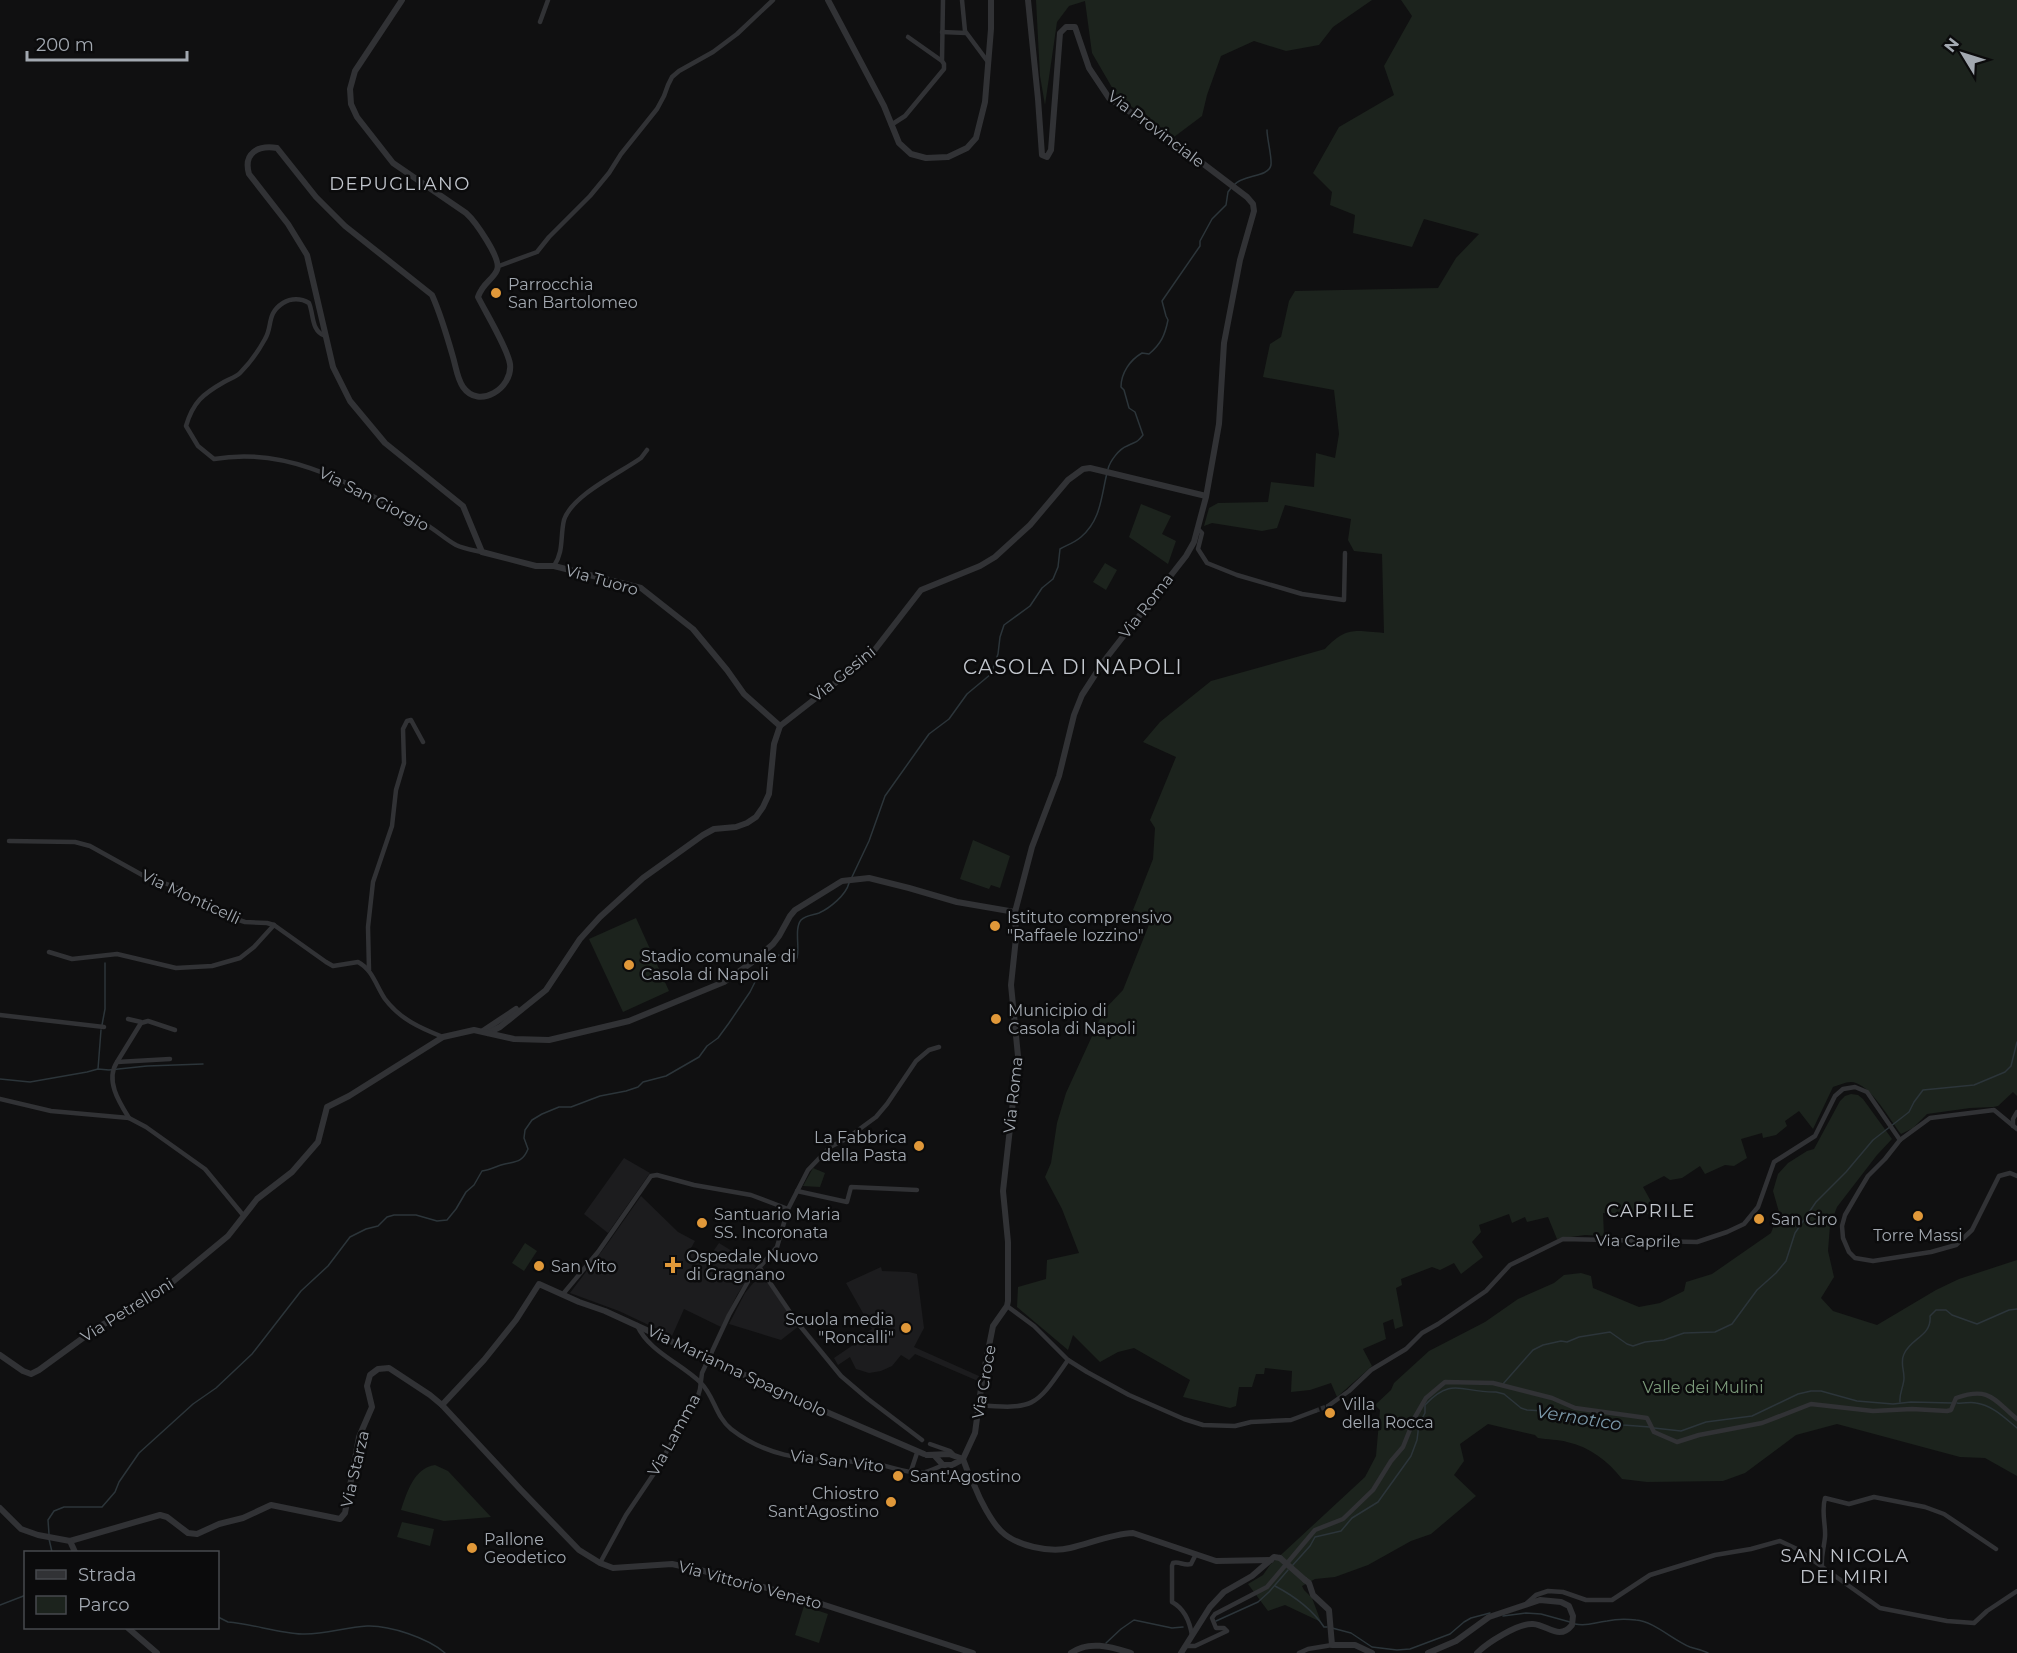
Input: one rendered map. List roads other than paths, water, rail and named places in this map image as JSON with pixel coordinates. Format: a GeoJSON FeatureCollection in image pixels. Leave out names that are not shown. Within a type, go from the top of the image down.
{"type":"FeatureCollection","features":[{"type":"Feature","properties":{"kind":"street"},"geometry":{"type":"LineString","coordinates":[[402,0],[355,71],[350,89],[351,104],[357,117],[393,164],[474,220],[494,254],[499,266],[496,273],[481,289],[478,297],[508,355],[510,366],[505,384],[494,394],[478,397],[466,391],[456,373],[440,311],[432,295],[345,226],[316,197],[277,148],[260,149],[249,158],[247,165],[249,174],[288,224],[307,255],[333,367],[350,400],[359,414],[385,443],[463,506],[481,552]]}},
{"type":"Feature","properties":{"kind":"street"},"geometry":{"type":"LineString","coordinates":[[540,22],[548,0]]}},
{"type":"Feature","properties":{"kind":"street"},"geometry":{"type":"LineString","coordinates":[[499,266],[537,252],[609,173],[657,109],[672,77],[737,34],[773,0]]}},
{"type":"Feature","properties":{"kind":"street"},"geometry":{"type":"LineString","coordinates":[[828,0],[884,106],[899,143],[911,154],[926,158],[948,157],[967,148],[976,138],[985,102],[991,0]]}},
{"type":"Feature","properties":{"kind":"street"},"geometry":{"type":"LineString","coordinates":[[891,124],[905,116],[944,69],[942,61],[943,0]]}},
{"type":"Feature","properties":{"kind":"street"},"geometry":{"type":"LineString","coordinates":[[962,0],[966,33],[988,62]]}},
{"type":"Feature","properties":{"kind":"street","name":"Via Provinciale"},"geometry":{"type":"LineString","coordinates":[[1028,0],[1042,155],[1047,157],[1051,150],[1060,33],[1066,27],[1075,27],[1089,68],[1109,98],[1168,137],[1220,176]]}},
{"type":"Feature","properties":{"kind":"street"},"geometry":{"type":"LineString","coordinates":[[942,32],[966,33]]}},
{"type":"Feature","properties":{"kind":"street"},"geometry":{"type":"LineString","coordinates":[[908,37],[942,61]]}},
{"type":"Feature","properties":{"kind":"street","name":"Via Roma"},"geometry":{"type":"LineString","coordinates":[[1007,1306],[1008,1242],[1003,1191],[1018,1056],[1011,985],[1017,938],[1015,912],[1032,847],[1059,776],[1074,715],[1082,694],[1104,661],[1191,549],[1198,529],[1219,424],[1224,343],[1240,260],[1254,211],[1253,204],[1247,197],[1220,176]]}},
{"type":"Feature","properties":{"kind":"street","name":"Via San Giorgio"},"geometry":{"type":"LineString","coordinates":[[325,336],[320,335],[315,328],[309,303],[305,300],[288,301],[278,308],[268,324],[267,337],[240,374],[202,395],[189,415],[186,426],[198,446],[214,459],[233,455],[273,458],[307,465],[352,485],[428,526],[456,545],[481,552]]}},
{"type":"Feature","properties":{"kind":"street"},"geometry":{"type":"LineString","coordinates":[[554,566],[562,552],[564,520],[570,511],[579,500],[641,458],[647,450]]}},
{"type":"Feature","properties":{"kind":"street","name":"Via Gesini"},"geometry":{"type":"LineString","coordinates":[[780,726],[870,656],[921,590],[980,566],[995,557],[1030,525],[1068,480],[1083,469],[1090,468],[1127,476],[1206,496]]}},
{"type":"Feature","properties":{"kind":"street"},"geometry":{"type":"LineString","coordinates":[[1198,529],[1202,533],[1198,549],[1207,563],[1272,586],[1344,600],[1346,553]]}},
{"type":"Feature","properties":{"kind":"street","name":"Via Tuoro"},"geometry":{"type":"LineString","coordinates":[[481,552],[536,566],[554,566],[641,588],[693,629],[744,694],[780,726]]}},
{"type":"Feature","properties":{"kind":"street"},"geometry":{"type":"LineString","coordinates":[[423,742],[411,720],[407,721],[403,729],[404,763],[396,790],[392,826],[373,882],[369,921],[369,970],[394,1010],[420,1028],[443,1037]]}},
{"type":"Feature","properties":{"kind":"street"},"geometry":{"type":"LineString","coordinates":[[486,1032],[500,1027],[546,990],[580,939],[600,917],[643,878],[714,829],[736,827],[756,817],[769,794],[774,744],[780,726]]}},
{"type":"Feature","properties":{"kind":"street","name":"Via Monticelli"},"geometry":{"type":"LineString","coordinates":[[9,841],[74,842],[90,846],[144,876],[181,889],[233,918],[245,922],[274,925],[326,963],[333,966],[358,962],[369,970]]}},
{"type":"Feature","properties":{"kind":"street"},"geometry":{"type":"LineString","coordinates":[[474,1030],[514,1040],[549,1040],[629,1021],[724,982],[773,944],[795,910],[842,881],[869,878],[957,903],[1015,912]]}},
{"type":"Feature","properties":{"kind":"street"},"geometry":{"type":"LineString","coordinates":[[49,952],[72,959],[117,954],[176,968],[212,966],[240,958],[255,947],[274,925]]}},
{"type":"Feature","properties":{"kind":"street"},"geometry":{"type":"LineString","coordinates":[[0,1099],[51,1111],[129,1118],[146,1126],[205,1169],[243,1215],[256,1200],[292,1172],[318,1142],[327,1107],[349,1096],[443,1037],[474,1030],[497,1020],[552,982]]}},
{"type":"Feature","properties":{"kind":"street"},"geometry":{"type":"LineString","coordinates":[[0,1015],[104,1027]]}},
{"type":"Feature","properties":{"kind":"street"},"geometry":{"type":"LineString","coordinates":[[128,1019],[141,1023],[148,1021],[175,1030]]}},
{"type":"Feature","properties":{"kind":"street"},"geometry":{"type":"LineString","coordinates":[[486,1032],[497,1020]]}},
{"type":"Feature","properties":{"kind":"street"},"geometry":{"type":"LineString","coordinates":[[129,1118],[119,1102],[112,1080],[112,1070],[141,1023]]}},
{"type":"Feature","properties":{"kind":"street","name":"Via Lamma"},"geometry":{"type":"LineString","coordinates":[[600,1563],[626,1515],[655,1472],[698,1396],[702,1373],[729,1315],[750,1278],[777,1247],[788,1209],[808,1170],[830,1147],[852,1135],[876,1117],[916,1061],[929,1050],[939,1047]]}},
{"type":"Feature","properties":{"kind":"street"},"geometry":{"type":"LineString","coordinates":[[117,1062],[170,1059]]}},
{"type":"Feature","properties":{"kind":"street","name":"Via Caprile"},"geometry":{"type":"LineString","coordinates":[[1328,1406],[1371,1370],[1406,1349],[1422,1333],[1486,1291],[1510,1265],[1563,1239],[1697,1242],[1744,1224],[1758,1207],[1774,1162],[1815,1136],[1835,1096],[1843,1089],[1856,1087],[1862,1089],[1900,1140]]}},
{"type":"Feature","properties":{"kind":"street"},"geometry":{"type":"LineString","coordinates":[[2015,1128],[1994,1110],[1930,1118],[1900,1140],[1886,1160],[1869,1176],[1845,1215],[1842,1226],[1843,1238],[1849,1252],[1855,1258],[1873,1262],[1931,1252],[1956,1245],[1972,1230],[1999,1176],[2010,1173],[2017,1176]]}},
{"type":"Feature","properties":{"kind":"street"},"geometry":{"type":"LineString","coordinates":[[2015,1128],[2013,1119],[2017,1112]]}},
{"type":"Feature","properties":{"kind":"street"},"geometry":{"type":"LineString","coordinates":[[563,1294],[598,1252],[651,1176],[657,1175],[694,1185],[751,1195],[788,1209]]}},
{"type":"Feature","properties":{"kind":"street"},"geometry":{"type":"LineString","coordinates":[[797,1191],[847,1202],[851,1187],[917,1190]]}},
{"type":"Feature","properties":{"kind":"street","name":"Via Petrelloni"},"geometry":{"type":"LineString","coordinates":[[0,1355],[23,1371],[31,1374],[39,1370],[98,1327],[152,1299],[172,1284],[228,1236],[243,1215]]}},
{"type":"Feature","properties":{"kind":"street"},"geometry":{"type":"LineString","coordinates":[[760,1268],[796,1321],[841,1376],[922,1440]]}},
{"type":"Feature","properties":{"kind":"street","name":"Via Marianna Spagnuolo"},"geometry":{"type":"LineString","coordinates":[[449,1397],[484,1360],[516,1320],[539,1284],[637,1325],[926,1454]]}},
{"type":"Feature","properties":{"kind":"street"},"geometry":{"type":"LineString","coordinates":[[1007,1306],[1034,1326],[1068,1360],[1129,1395],[1184,1419],[1203,1425],[1235,1426],[1251,1422],[1291,1420],[1314,1411]]}},
{"type":"Feature","properties":{"kind":"street","name":"Via Croce"},"geometry":{"type":"LineString","coordinates":[[963,1459],[975,1433],[993,1326],[1007,1306]]}},
{"type":"Feature","properties":{"kind":"street","name":"Via San Vito"},"geometry":{"type":"LineString","coordinates":[[637,1325],[646,1340],[658,1351],[702,1383],[724,1422],[744,1438],[772,1452],[812,1460],[873,1463],[911,1471]]}},
{"type":"Feature","properties":{"kind":"street"},"geometry":{"type":"LineString","coordinates":[[978,1405],[1015,1406],[1037,1401],[1068,1360]]}},
{"type":"Feature","properties":{"kind":"street","name":"Via Starza"},"geometry":{"type":"LineString","coordinates":[[70,1541],[160,1515],[167,1517],[188,1533],[197,1534],[219,1524],[243,1518],[271,1505],[340,1519],[345,1513],[360,1437],[372,1407],[367,1386],[370,1375],[378,1369],[389,1368],[442,1405]]}},
{"type":"Feature","properties":{"kind":"street"},"geometry":{"type":"LineString","coordinates":[[1186,1646],[1195,1646],[1227,1631],[1224,1628],[1216,1628],[1212,1618],[1215,1614],[1267,1587],[1315,1530],[1343,1519],[1373,1490],[1391,1461],[1403,1448],[1415,1417],[1426,1398],[1444,1382],[1506,1386],[1551,1398],[1575,1408],[1647,1418],[1654,1432],[1677,1442],[1699,1435],[1762,1423],[1811,1404],[1872,1411],[1911,1408],[1947,1411],[1952,1407],[1955,1399],[1975,1394],[1990,1395],[2017,1419]]}},
{"type":"Feature","properties":{"kind":"street"},"geometry":{"type":"LineString","coordinates":[[433,1397],[449,1397]]}},
{"type":"Feature","properties":{"kind":"street"},"geometry":{"type":"LineString","coordinates":[[442,1405],[449,1397]]}},
{"type":"Feature","properties":{"kind":"street","name":"Via Vittorio Veneto"},"geometry":{"type":"LineString","coordinates":[[442,1405],[579,1550],[600,1563],[613,1568],[672,1564],[704,1571],[803,1598],[973,1653]]}},
{"type":"Feature","properties":{"kind":"street"},"geometry":{"type":"LineString","coordinates":[[930,1444],[950,1451],[955,1456]]}},
{"type":"Feature","properties":{"kind":"street"},"geometry":{"type":"LineString","coordinates":[[926,1454],[942,1465]]}},
{"type":"Feature","properties":{"kind":"street"},"geometry":{"type":"LineString","coordinates":[[911,1471],[926,1454],[949,1454],[963,1459],[969,1475]]}},
{"type":"Feature","properties":{"kind":"street"},"geometry":{"type":"LineString","coordinates":[[911,1471],[921,1473],[942,1465],[952,1465],[963,1459]]}},
{"type":"Feature","properties":{"kind":"street"},"geometry":{"type":"LineString","coordinates":[[975,1487],[1001,1531],[1034,1548],[1069,1549],[1133,1533],[1221,1562],[1270,1560]]}},
{"type":"Feature","properties":{"kind":"street"},"geometry":{"type":"LineString","coordinates":[[1822,1567],[1821,1556],[1826,1536],[1823,1524],[1825,1498],[1849,1504],[1874,1497],[1924,1507],[1944,1514],[1996,1549]]}},
{"type":"Feature","properties":{"kind":"street"},"geometry":{"type":"LineString","coordinates":[[0,1508],[21,1528],[70,1541],[75,1551]]}},
{"type":"Feature","properties":{"kind":"street"},"geometry":{"type":"LineString","coordinates":[[1526,1604],[1536,1595],[1548,1591],[1563,1592],[1586,1600],[1612,1600],[1650,1575],[1715,1555],[1780,1541],[1797,1549],[1880,1608],[1947,1621],[1974,1623],[1987,1611],[2017,1591]]}},
{"type":"Feature","properties":{"kind":"street"},"geometry":{"type":"LineString","coordinates":[[1192,1636],[1184,1613],[1172,1602],[1172,1566],[1176,1562],[1191,1564],[1196,1554]]}},
{"type":"Feature","properties":{"kind":"street"},"geometry":{"type":"LineString","coordinates":[[1181,1653],[1210,1607],[1224,1592],[1255,1573],[1274,1557],[1280,1558],[1305,1580],[1313,1595],[1329,1610],[1332,1645]]}},
{"type":"Feature","properties":{"kind":"street"},"geometry":{"type":"LineString","coordinates":[[1250,1562],[1254,1563],[1255,1573]]}},
{"type":"Feature","properties":{"kind":"street"},"geometry":{"type":"LineString","coordinates":[[1428,1653],[1456,1641],[1489,1617],[1526,1604],[1540,1600],[1561,1602],[1569,1606],[1573,1616],[1572,1625],[1562,1633],[1534,1624],[1524,1626],[1497,1638],[1477,1653]]}},
{"type":"Feature","properties":{"kind":"street"},"geometry":{"type":"LineString","coordinates":[[129,1629],[157,1653]]}},
{"type":"Feature","properties":{"kind":"street"},"geometry":{"type":"LineString","coordinates":[[1299,1653],[1332,1645],[1355,1645],[1372,1653]]}},
{"type":"Feature","properties":{"kind":"street"},"geometry":{"type":"LineString","coordinates":[[1071,1653],[1080,1647],[1095,1646],[1131,1653]]}},
{"type":"Feature","properties":{"kind":"waterway"},"geometry":{"type":"LineString","coordinates":[[1234,185],[1269,169],[1271,162],[1267,130]]}},
{"type":"Feature","properties":{"kind":"waterway"},"geometry":{"type":"LineString","coordinates":[[1108,469],[1118,452],[1143,435],[1135,412],[1129,408],[1121,387],[1124,372],[1134,359],[1142,353],[1149,354],[1162,339],[1168,320],[1162,301],[1200,246],[1200,241],[1212,219],[1226,205],[1231,188]]}},
{"type":"Feature","properties":{"kind":"waterway"},"geometry":{"type":"LineString","coordinates":[[851,879],[869,841],[885,796],[929,734],[949,719],[967,694],[991,674],[1004,625],[1030,606],[1042,588],[1053,579],[1058,567],[1060,549],[1078,539],[1093,523],[1107,473]]}},
{"type":"Feature","properties":{"kind":"waterway"},"geometry":{"type":"LineString","coordinates":[[49,1534],[48,1520],[54,1511],[64,1507],[102,1507],[115,1492],[119,1482],[139,1453],[193,1404],[216,1388],[252,1354],[301,1291],[328,1266],[350,1237],[378,1226],[387,1217],[394,1215],[416,1215],[437,1221],[447,1220],[482,1171],[517,1161],[526,1154],[528,1149],[524,1138],[525,1130],[532,1120],[559,1107],[571,1107],[600,1096],[638,1087],[643,1082],[666,1076],[699,1057],[729,1023],[750,992],[762,968],[779,955],[794,960],[797,958],[798,928],[801,920],[833,904],[845,892],[849,883]]}},
{"type":"Feature","properties":{"kind":"waterway"},"geometry":{"type":"LineString","coordinates":[[102,1025],[105,1009],[105,963]]}},
{"type":"Feature","properties":{"kind":"waterway"},"geometry":{"type":"LineString","coordinates":[[98,1069],[101,1030]]}},
{"type":"Feature","properties":{"kind":"waterway"},"geometry":{"type":"LineString","coordinates":[[1503,1384],[1533,1350],[1543,1345],[1610,1332],[1633,1346],[1664,1340],[1684,1333],[1715,1332],[1732,1324],[1757,1290],[1786,1261],[1795,1233],[1816,1202],[1873,1140],[1909,1112],[1923,1090],[1974,1085],[2005,1072],[2011,1066],[2017,1042]]}},
{"type":"Feature","properties":{"kind":"waterway"},"geometry":{"type":"LineString","coordinates":[[0,1079],[30,1082],[98,1069],[203,1064]]}},
{"type":"Feature","properties":{"kind":"waterway"},"geometry":{"type":"LineString","coordinates":[[1900,1402],[1904,1381],[1902,1363],[1904,1354],[1928,1328],[1930,1316],[1936,1310],[1946,1310],[1952,1315],[1977,1324],[2009,1310],[2017,1309]]}},
{"type":"Feature","properties":{"kind":"waterway","name":"Vernotico"},"geometry":{"type":"LineString","coordinates":[[1292,1566],[1315,1537],[1341,1531],[1352,1518],[1378,1502],[1411,1456],[1417,1440],[1419,1424],[1425,1413],[1425,1405],[1434,1396],[1450,1388],[1504,1394],[1521,1408],[1545,1411],[1557,1417],[1594,1422],[1608,1420],[1623,1425],[1650,1427]]}},
{"type":"Feature","properties":{"kind":"waterway","name":"Vernotico"},"geometry":{"type":"LineString","coordinates":[[1654,1428],[1681,1431],[1706,1422],[1752,1416],[1798,1394],[1811,1391],[1821,1391],[1857,1401],[1893,1404],[1952,1403]]}},
{"type":"Feature","properties":{"kind":"waterway","name":"Vernotico"},"geometry":{"type":"LineString","coordinates":[[1957,1403],[1974,1402],[1987,1406],[2017,1428]]}},
{"type":"Feature","properties":{"kind":"waterway"},"geometry":{"type":"LineString","coordinates":[[49,1539],[52,1551]]}},
{"type":"Feature","properties":{"kind":"waterway","name":"Vernotico"},"geometry":{"type":"LineString","coordinates":[[1216,1621],[1258,1602],[1288,1570]]}},
{"type":"Feature","properties":{"kind":"waterway"},"geometry":{"type":"LineString","coordinates":[[1275,1586],[1302,1604],[1324,1627],[1327,1627]]}},
{"type":"Feature","properties":{"kind":"waterway"},"geometry":{"type":"LineString","coordinates":[[0,1605],[24,1596]]}},
{"type":"Feature","properties":{"kind":"waterway"},"geometry":{"type":"LineString","coordinates":[[1332,1628],[1351,1633],[1372,1647],[1410,1649],[1450,1634],[1471,1618],[1490,1613]]}},
{"type":"Feature","properties":{"kind":"waterway"},"geometry":{"type":"LineString","coordinates":[[1503,1616],[1541,1614],[1570,1622]]}},
{"type":"Feature","properties":{"kind":"waterway","name":"Vernotico"},"geometry":{"type":"LineString","coordinates":[[219,1618],[228,1622],[302,1634],[376,1626],[419,1638],[445,1653]]}},
{"type":"Feature","properties":{"kind":"waterway"},"geometry":{"type":"LineString","coordinates":[[1575,1624],[1588,1625],[1622,1619],[1643,1621],[1683,1644],[1708,1653]]}},
{"type":"Feature","properties":{"kind":"waterway","name":"Vernotico"},"geometry":{"type":"LineString","coordinates":[[1106,1643],[1134,1620],[1172,1628],[1183,1627]]}},
{"type":"Feature","properties":{"kind":"tunnel"},"geometry":{"type":"LineString","coordinates":[[1315,1411],[1328,1406]]}},
{"type":"Feature","properties":{"kind":"tunnel"},"geometry":{"type":"LineString","coordinates":[[969,1475],[975,1487]]}},
{"type":"Feature","properties":{"kind":"place","name":"Parrocchia San Bartolomeo"},"geometry":{"type":"Point","coordinates":[496,293]}},
{"type":"Feature","properties":{"kind":"place","name":"Istituto comprensivo \"Raffaele Iozzino\""},"geometry":{"type":"Point","coordinates":[995,926]}},
{"type":"Feature","properties":{"kind":"place","name":"Stadio comunale di Casola di Napoli"},"geometry":{"type":"Point","coordinates":[629,965]}},
{"type":"Feature","properties":{"kind":"place","name":"Municipio di Casola di Napoli"},"geometry":{"type":"Point","coordinates":[996,1019]}},
{"type":"Feature","properties":{"kind":"place","name":"La Fabbrica della Pasta"},"geometry":{"type":"Point","coordinates":[919,1146]}},
{"type":"Feature","properties":{"kind":"place","name":"Torre Massi"},"geometry":{"type":"Point","coordinates":[1918,1216]}},
{"type":"Feature","properties":{"kind":"place","name":"San Ciro"},"geometry":{"type":"Point","coordinates":[1759,1219]}},
{"type":"Feature","properties":{"kind":"place","name":"Santuario Maria SS. Incoronata"},"geometry":{"type":"Point","coordinates":[702,1223]}},
{"type":"Feature","properties":{"kind":"place","name":"Ospedale Nuovo di Gragnano"},"geometry":{"type":"Point","coordinates":[673,1265]}},
{"type":"Feature","properties":{"kind":"place","name":"San Vito"},"geometry":{"type":"Point","coordinates":[539,1266]}},
{"type":"Feature","properties":{"kind":"place","name":"Scuola media \"Roncalli\""},"geometry":{"type":"Point","coordinates":[906,1328]}},
{"type":"Feature","properties":{"kind":"place","name":"Villa della Rocca"},"geometry":{"type":"Point","coordinates":[1330,1413]}},
{"type":"Feature","properties":{"kind":"place","name":"Sant'Agostino"},"geometry":{"type":"Point","coordinates":[898,1476]}},
{"type":"Feature","properties":{"kind":"place","name":"Chiostro Sant'Agostino"},"geometry":{"type":"Point","coordinates":[891,1502]}},
{"type":"Feature","properties":{"kind":"place","name":"Pallone Geodetico"},"geometry":{"type":"Point","coordinates":[472,1548]}},
{"type":"Feature","properties":{"kind":"district","name":"DEPUGLIANO"},"geometry":{"type":"Point","coordinates":[400,184]}},
{"type":"Feature","properties":{"kind":"district","name":"CASOLA DI NAPOLI"},"geometry":{"type":"Point","coordinates":[1073,667]}},
{"type":"Feature","properties":{"kind":"district","name":"CAPRILE"},"geometry":{"type":"Point","coordinates":[1651,1211]}},
{"type":"Feature","properties":{"kind":"district","name":"SAN NICOLA DEI MIRI"},"geometry":{"type":"Point","coordinates":[1845,1566]}},
{"type":"Feature","properties":{"kind":"park label","name":"Valle dei Mulini"},"geometry":{"type":"Point","coordinates":[1703,1387]}}]}
